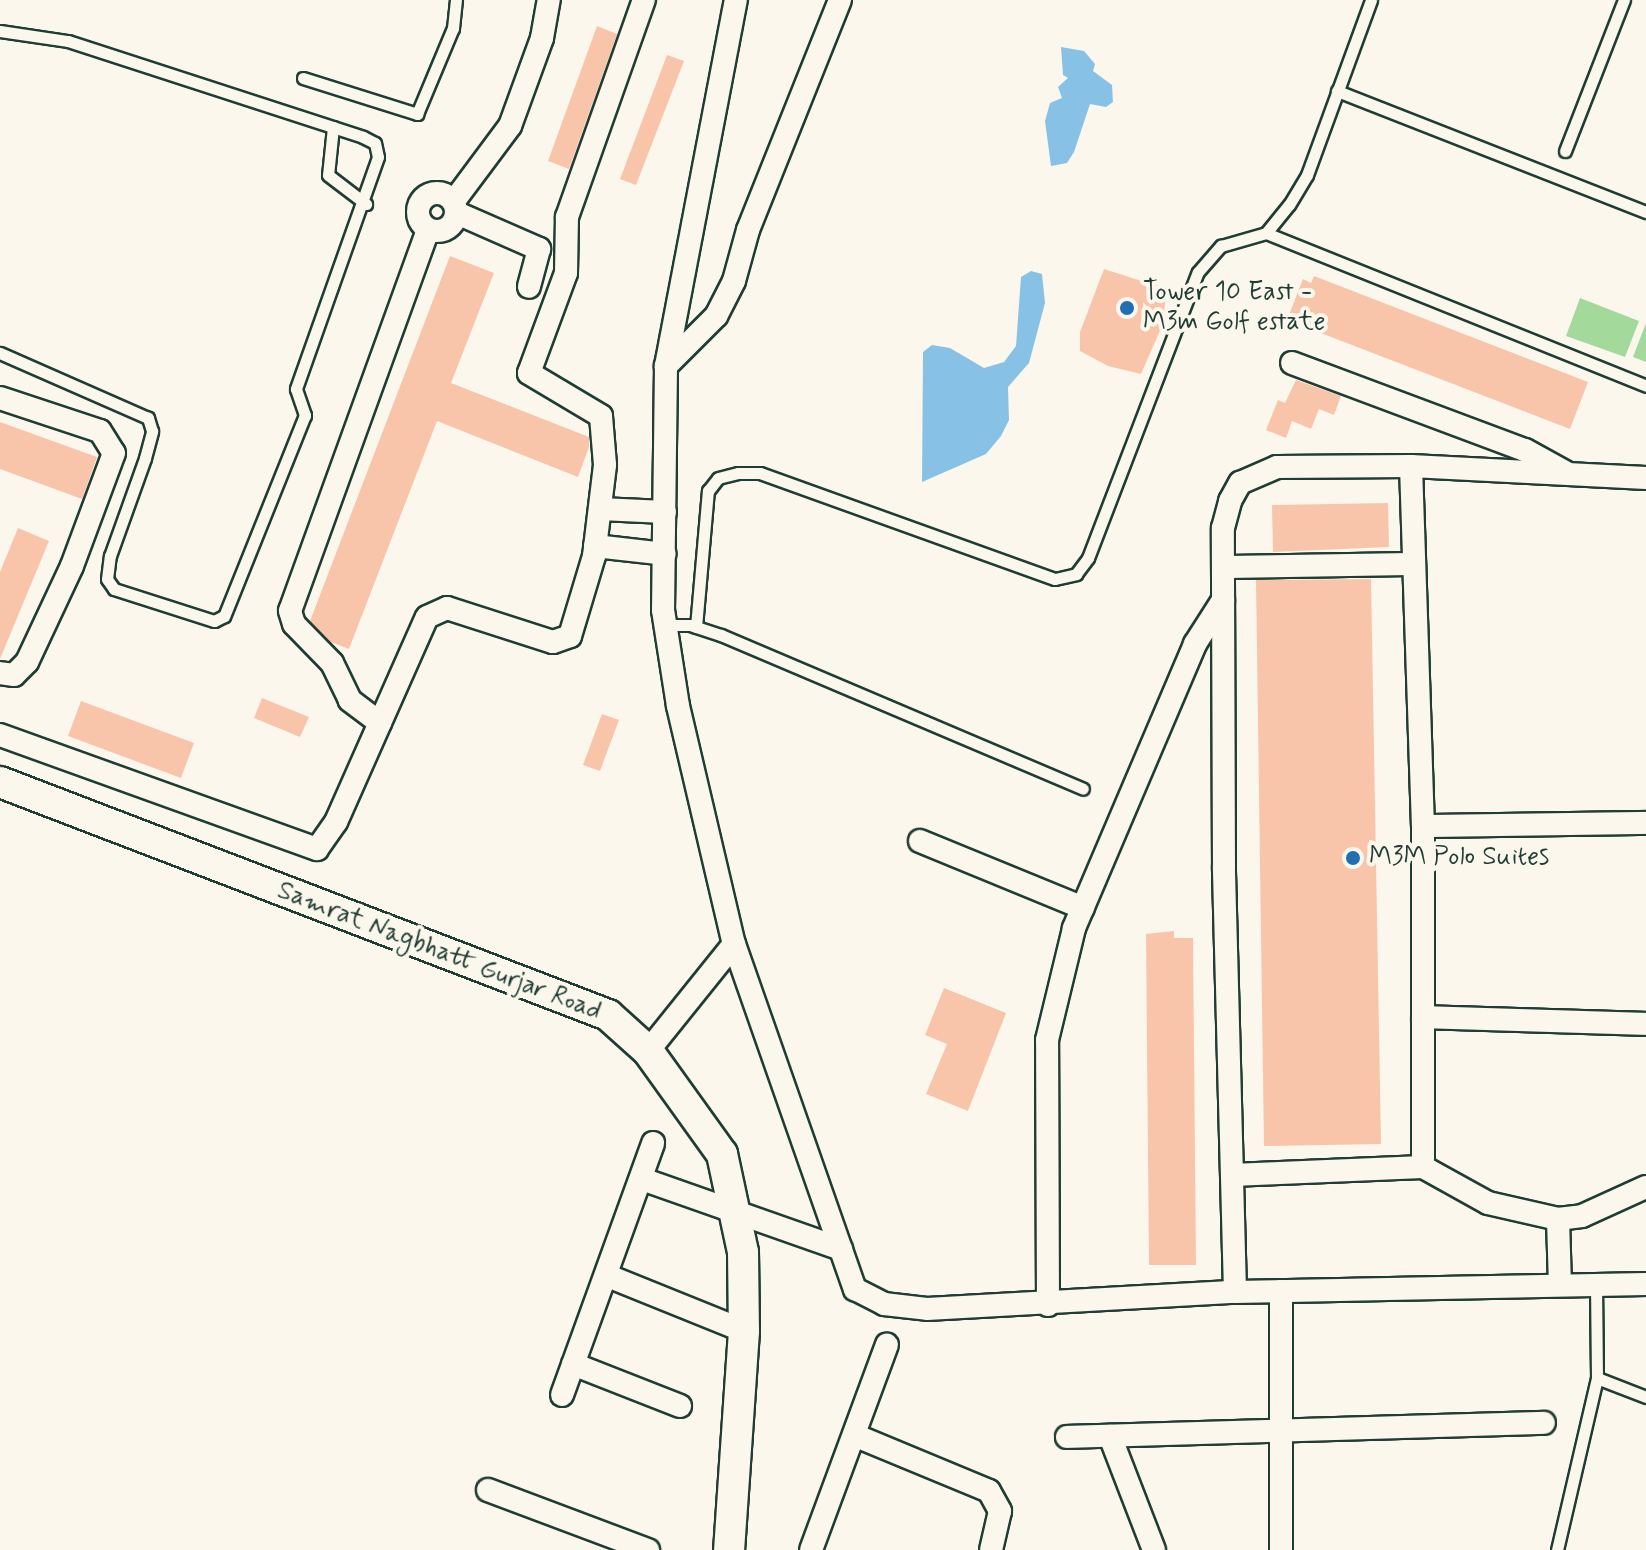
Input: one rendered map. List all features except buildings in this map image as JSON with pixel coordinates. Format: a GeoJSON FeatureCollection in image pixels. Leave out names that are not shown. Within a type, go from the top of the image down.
{"type":"FeatureCollection","features":[{"type":"Feature","properties":{"kind":"street"},"geometry":{"type":"LineString","coordinates":[[428,229],[447,229],[455,207],[510,126],[542,38],[549,0]]}},
{"type":"Feature","properties":{"kind":"street"},"geometry":{"type":"LineString","coordinates":[[0,735],[317,849],[336,822],[427,617],[434,611],[447,608],[563,642],[587,592],[595,546],[605,465],[601,416],[529,373],[566,273],[567,217],[644,0]]}},
{"type":"Feature","properties":{"kind":"street"},"geometry":{"type":"LineString","coordinates":[[736,0],[666,366],[666,625],[678,706],[734,944],[855,1289],[884,1304],[927,1309],[1048,1305],[1235,1292],[1646,1284]]}},
{"type":"Feature","properties":{"kind":"street"},"geometry":{"type":"LineString","coordinates":[[666,366],[716,316],[734,281],[748,230],[840,0]]}},
{"type":"Feature","properties":{"kind":"street"},"geometry":{"type":"LineString","coordinates":[[428,229],[418,213],[426,196],[438,192],[455,207],[539,249],[529,287]]}},
{"type":"Feature","properties":{"kind":"street"},"geometry":{"type":"LineString","coordinates":[[380,723],[350,700],[332,663],[294,624],[290,611],[428,229]]}},
{"type":"Feature","properties":{"kind":"street"},"geometry":{"type":"LineString","coordinates":[[1292,363],[1525,450],[1567,474]]}},
{"type":"Feature","properties":{"kind":"street"},"geometry":{"type":"LineString","coordinates":[[0,398],[100,431],[114,453],[72,566],[27,662],[14,675],[0,673]]}},
{"type":"Feature","properties":{"kind":"street"},"geometry":{"type":"LineString","coordinates":[[1411,466],[1423,826],[1423,1167]]}},
{"type":"Feature","properties":{"kind":"street"},"geometry":{"type":"LineString","coordinates":[[1235,1292],[1223,600],[1223,528],[1230,501],[1240,483],[1259,472],[1277,467],[1411,466],[1646,478]]}},
{"type":"Feature","properties":{"kind":"street"},"geometry":{"type":"LineString","coordinates":[[600,509],[665,512]]}},
{"type":"Feature","properties":{"kind":"street"},"geometry":{"type":"LineString","coordinates":[[595,546],[665,554]]}},
{"type":"Feature","properties":{"kind":"street"},"geometry":{"type":"LineString","coordinates":[[1224,567],[1414,564]]}},
{"type":"Feature","properties":{"kind":"street"},"geometry":{"type":"LineString","coordinates":[[1048,1305],[1047,1040],[1083,908],[1195,644],[1223,600]]}},
{"type":"Feature","properties":{"kind":"street","name":"Samrat Nagbhatt Gurjar Road"},"geometry":{"type":"LineString","coordinates":[[0,782],[608,1015],[648,1051],[716,1145],[736,1214],[743,1252],[744,1331],[729,1550]]}},
{"type":"Feature","properties":{"kind":"street"},"geometry":{"type":"LineString","coordinates":[[1423,826],[1646,823]]}},
{"type":"Feature","properties":{"kind":"street"},"geometry":{"type":"LineString","coordinates":[[920,841],[1083,908]]}},
{"type":"Feature","properties":{"kind":"street"},"geometry":{"type":"LineString","coordinates":[[648,1051],[734,944]]}},
{"type":"Feature","properties":{"kind":"street"},"geometry":{"type":"LineString","coordinates":[[1423,1017],[1646,1024]]}},
{"type":"Feature","properties":{"kind":"street"},"geometry":{"type":"LineString","coordinates":[[562,1395],[608,1276],[653,1143]]}},
{"type":"Feature","properties":{"kind":"street"},"geometry":{"type":"LineString","coordinates":[[1232,1175],[1423,1167],[1488,1203],[1558,1219],[1582,1216],[1646,1187]]}},
{"type":"Feature","properties":{"kind":"street"},"geometry":{"type":"LineString","coordinates":[[642,1179],[841,1249]]}},
{"type":"Feature","properties":{"kind":"street"},"geometry":{"type":"LineString","coordinates":[[1558,1219],[1560,1285]]}},
{"type":"Feature","properties":{"kind":"street"},"geometry":{"type":"LineString","coordinates":[[608,1276],[744,1331]]}},
{"type":"Feature","properties":{"kind":"street"},"geometry":{"type":"LineString","coordinates":[[1281,1291],[1281,1550]]}},
{"type":"Feature","properties":{"kind":"street"},"geometry":{"type":"LineString","coordinates":[[811,1550],[887,1345]]}},
{"type":"Feature","properties":{"kind":"street"},"geometry":{"type":"LineString","coordinates":[[573,1364],[680,1406]]}},
{"type":"Feature","properties":{"kind":"street"},"geometry":{"type":"LineString","coordinates":[[1067,1437],[1544,1423]]}},
{"type":"Feature","properties":{"kind":"street"},"geometry":{"type":"LineString","coordinates":[[854,1435],[989,1491],[1000,1511],[991,1550]]}},
{"type":"Feature","properties":{"kind":"street"},"geometry":{"type":"LineString","coordinates":[[1110,1436],[1154,1550]]}},
{"type":"Feature","properties":{"kind":"street"},"geometry":{"type":"LineString","coordinates":[[488,1490],[648,1550]]}},
{"type":"Feature","properties":{"kind":"lane"},"geometry":{"type":"LineString","coordinates":[[303,78],[417,114],[453,28],[456,0]]}},
{"type":"Feature","properties":{"kind":"lane"},"geometry":{"type":"LineString","coordinates":[[1266,233],[1307,175],[1371,0]]}},
{"type":"Feature","properties":{"kind":"lane"},"geometry":{"type":"LineString","coordinates":[[1565,151],[1624,0]]}},
{"type":"Feature","properties":{"kind":"lane"},"geometry":{"type":"LineString","coordinates":[[0,31],[68,41],[333,127],[375,143],[378,157],[366,204],[296,389],[305,415],[224,616],[214,621],[114,589],[107,579],[110,556],[148,445],[148,418],[0,353]]}},
{"type":"Feature","properties":{"kind":"lane"},"geometry":{"type":"LineString","coordinates":[[1337,91],[1646,212]]}},
{"type":"Feature","properties":{"kind":"lane"},"geometry":{"type":"LineString","coordinates":[[333,127],[328,175],[366,204]]}},
{"type":"Feature","properties":{"kind":"lane"},"geometry":{"type":"LineString","coordinates":[[696,627],[708,491],[718,478],[738,473],[760,473],[1055,579],[1076,574],[1088,558],[1198,272],[1221,246],[1266,233],[1646,386]]}},
{"type":"Feature","properties":{"kind":"lane"},"geometry":{"type":"LineString","coordinates":[[666,625],[696,627],[1083,789]]}},
{"type":"Feature","properties":{"kind":"lane"},"geometry":{"type":"LineString","coordinates":[[1557,1550],[1597,1378],[1596,1285]]}},
{"type":"Feature","properties":{"kind":"lane"},"geometry":{"type":"LineString","coordinates":[[1597,1378],[1646,1397]]}},
{"type":"Feature","properties":{"kind":"green space"},"geometry":{"type":"Polygon","coordinates":[[[1580,298],[1639,321],[1625,357],[1566,336],[1580,298]]]}},
{"type":"Feature","properties":{"kind":"green space"},"geometry":{"type":"Polygon","coordinates":[[[1646,323],[1646,362],[1633,357],[1646,323]]]}},
{"type":"Feature","properties":{"kind":"water"},"geometry":{"type":"Polygon","coordinates":[[[1061,47],[1084,51],[1095,64],[1093,71],[1112,85],[1113,102],[1106,107],[1090,104],[1074,152],[1067,163],[1051,166],[1045,121],[1050,103],[1062,98],[1058,87],[1068,78],[1063,75],[1061,47]]]}},
{"type":"Feature","properties":{"kind":"water"},"geometry":{"type":"Polygon","coordinates":[[[1031,271],[1042,274],[1045,303],[1029,363],[1008,387],[1009,420],[1001,436],[986,454],[922,482],[923,352],[932,345],[950,348],[984,368],[1004,362],[1016,346],[1021,277],[1031,271]]]}},
{"type":"Feature","properties":{"kind":"place","name":"Tower 10 East - M3m Golf estate"},"geometry":{"type":"Point","coordinates":[1127,308]}},
{"type":"Feature","properties":{"kind":"place","name":"M3M Polo Suites"},"geometry":{"type":"Point","coordinates":[1353,858]}}]}
